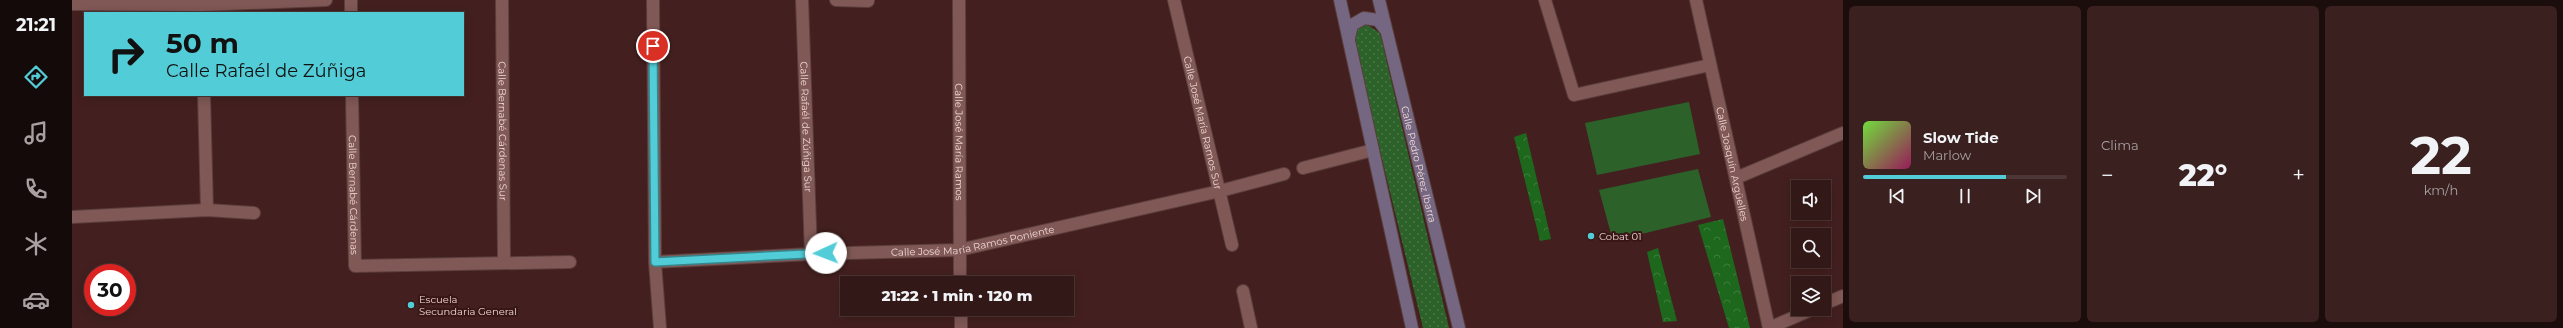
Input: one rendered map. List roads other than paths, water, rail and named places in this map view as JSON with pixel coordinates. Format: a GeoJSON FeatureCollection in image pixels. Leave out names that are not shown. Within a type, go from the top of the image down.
{"type":"FeatureCollection","features":[{"type":"Feature","properties":{"kind":"main road"},"geometry":{"type":"LineString","coordinates":[[1340,0],[1412,328]]}},
{"type":"Feature","properties":{"kind":"main road","name":"Calle Pedro Pérez Ibarra"},"geometry":{"type":"LineString","coordinates":[[1379,0],[1459,328]]}},
{"type":"Feature","properties":{"kind":"main road"},"geometry":{"type":"LineString","coordinates":[[1349,40],[1352,25],[1364,18],[1378,20],[1386,32]]}},
{"type":"Feature","properties":{"kind":"street"},"geometry":{"type":"LineString","coordinates":[[72,4],[202,9],[326,0]]}},
{"type":"Feature","properties":{"kind":"street"},"geometry":{"type":"LineString","coordinates":[[351,0],[351,12]]}},
{"type":"Feature","properties":{"kind":"street","name":"Calle Bernabé Cárdenas Sur"},"geometry":{"type":"LineString","coordinates":[[502,0],[504,262]]}},
{"type":"Feature","properties":{"kind":"street"},"geometry":{"type":"LineString","coordinates":[[653,0],[655,262],[660,328]]}},
{"type":"Feature","properties":{"kind":"street","name":"Calle Rafaél de Zúñiga Sur"},"geometry":{"type":"LineString","coordinates":[[802,0],[811,254]]}},
{"type":"Feature","properties":{"kind":"street"},"geometry":{"type":"LineString","coordinates":[[836,0],[868,1]]}},
{"type":"Feature","properties":{"kind":"street","name":"Calle José María Ramos"},"geometry":{"type":"LineString","coordinates":[[959,0],[960,276]]}},
{"type":"Feature","properties":{"kind":"street","name":"Calle José María Ramos Sur"},"geometry":{"type":"LineString","coordinates":[[1174,0],[1232,245]]}},
{"type":"Feature","properties":{"kind":"street"},"geometry":{"type":"LineString","coordinates":[[1545,0],[1574,95],[1710,65]]}},
{"type":"Feature","properties":{"kind":"street","name":"Calle Joaquín Argüelles"},"geometry":{"type":"LineString","coordinates":[[1696,0],[1769,328]]}},
{"type":"Feature","properties":{"kind":"street"},"geometry":{"type":"LineString","coordinates":[[204,96],[207,210]]}},
{"type":"Feature","properties":{"kind":"street","name":"Calle Bernabé Cárdenas"},"geometry":{"type":"LineString","coordinates":[[352,96],[355,266],[504,262]]}},
{"type":"Feature","properties":{"kind":"street"},"geometry":{"type":"LineString","coordinates":[[1736,178],[1843,133]]}},
{"type":"Feature","properties":{"kind":"street"},"geometry":{"type":"LineString","coordinates":[[1303,168],[1373,150]]}},
{"type":"Feature","properties":{"kind":"street","name":"Calle José María Ramos Poniente"},"geometry":{"type":"LineString","coordinates":[[655,262],[811,254],[959,250],[1220,191],[1284,174]]}},
{"type":"Feature","properties":{"kind":"street"},"geometry":{"type":"LineString","coordinates":[[72,217],[207,210],[254,213]]}},
{"type":"Feature","properties":{"kind":"street"},"geometry":{"type":"LineString","coordinates":[[504,262],[570,262]]}},
{"type":"Feature","properties":{"kind":"street"},"geometry":{"type":"LineString","coordinates":[[1243,291],[1251,328]]}},
{"type":"Feature","properties":{"kind":"street"},"geometry":{"type":"LineString","coordinates":[[1831,301],[1843,296]]}},
{"type":"Feature","properties":{"kind":"street"},"geometry":{"type":"LineString","coordinates":[[961,316],[961,328]]}},
{"type":"Feature","properties":{"kind":"street"},"geometry":{"type":"LineString","coordinates":[[1769,328],[1797,316]]}},
{"type":"Feature","properties":{"kind":"place","name":"Cobat 01"},"geometry":{"type":"Point","coordinates":[1591,236]}},
{"type":"Feature","properties":{"kind":"place","name":"Escuela Secundaria General"},"geometry":{"type":"Point","coordinates":[411,305]}}]}
